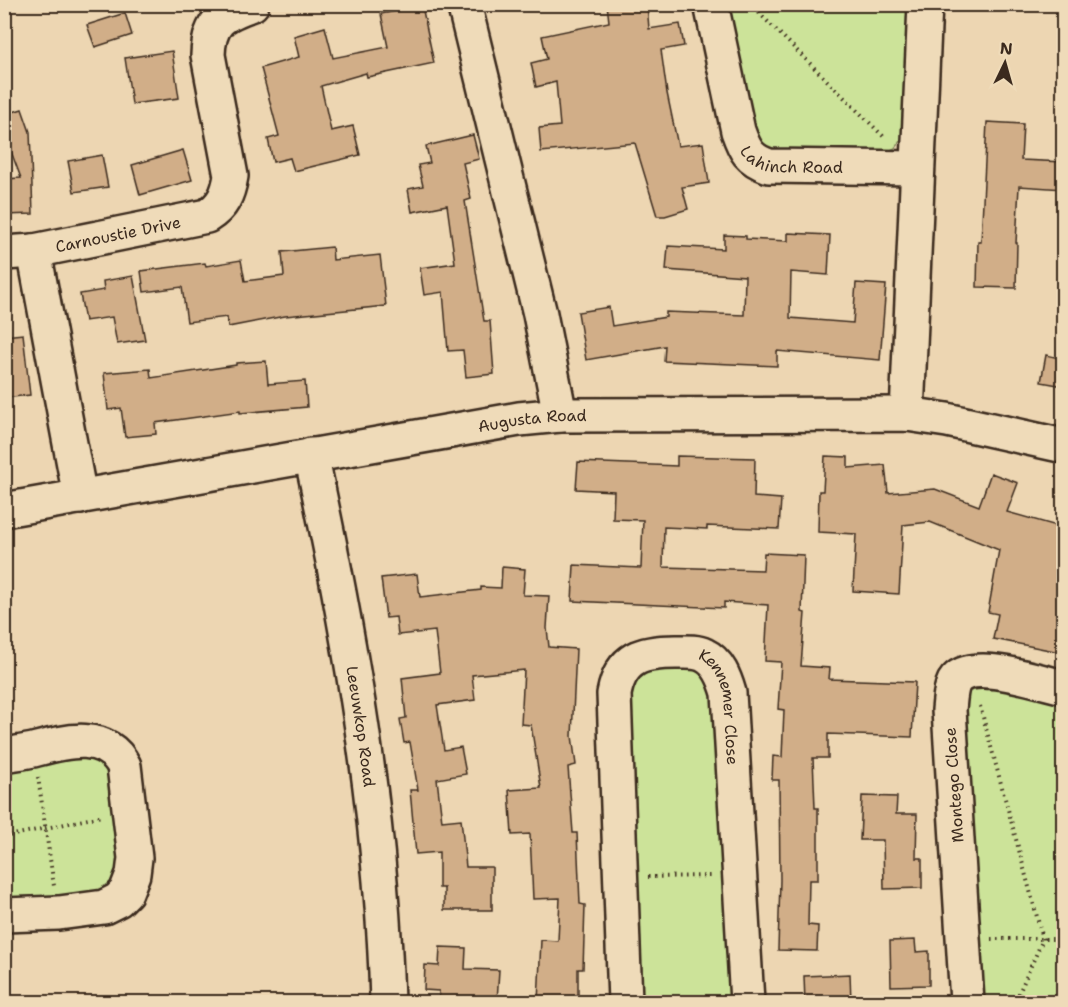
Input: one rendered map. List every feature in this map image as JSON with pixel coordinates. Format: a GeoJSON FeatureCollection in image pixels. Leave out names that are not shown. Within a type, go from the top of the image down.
{"type":"FeatureCollection","features":[{"type":"Feature","properties":{"kind":"street","name":"Carnoustie Drive"},"geometry":{"type":"LineString","coordinates":[[80,497],[19,252],[207,216],[222,204],[228,192],[231,176],[208,55],[209,38],[219,20],[229,13],[252,4]]}},
{"type":"Feature","properties":{"kind":"street"},"geometry":{"type":"LineString","coordinates":[[464,4],[537,303],[560,415]]}},
{"type":"Feature","properties":{"kind":"street","name":"Lahinch Road"},"geometry":{"type":"LineString","coordinates":[[711,4],[738,131],[745,150],[752,158],[770,166],[917,168]]}},
{"type":"Feature","properties":{"kind":"street"},"geometry":{"type":"LineString","coordinates":[[907,414],[925,4]]}},
{"type":"Feature","properties":{"kind":"street","name":"Augusta Road"},"geometry":{"type":"LineString","coordinates":[[4,510],[519,419],[560,415],[907,414],[947,420],[1064,446]]}},
{"type":"Feature","properties":{"kind":"street","name":"Leeuwkop Road"},"geometry":{"type":"LineString","coordinates":[[311,455],[327,529],[362,724],[385,936],[387,1002]]}},
{"type":"Feature","properties":{"kind":"street","name":"Kennemer Close"},"geometry":{"type":"LineString","coordinates":[[625,1002],[614,694],[616,681],[630,661],[640,655],[656,652],[703,654],[714,662],[729,693],[747,1002]]}},
{"type":"Feature","properties":{"kind":"street"},"geometry":{"type":"LineString","coordinates":[[971,672],[995,671],[1064,687]]}},
{"type":"Feature","properties":{"kind":"street","name":"Montego Close"},"geometry":{"type":"LineString","coordinates":[[967,1002],[949,710],[954,682],[960,675],[971,672]]}},
{"type":"Feature","properties":{"kind":"street"},"geometry":{"type":"LineString","coordinates":[[4,915],[58,913],[104,907],[126,892],[133,874],[135,858],[124,766],[115,754],[94,742],[82,741],[64,741],[19,753]]}},
{"type":"Feature","properties":{"kind":"path"},"geometry":{"type":"LineString","coordinates":[[750,4],[917,168]]}},
{"type":"Feature","properties":{"kind":"path"},"geometry":{"type":"LineString","coordinates":[[971,672],[1043,939],[1015,1002]]}},
{"type":"Feature","properties":{"kind":"path"},"geometry":{"type":"LineString","coordinates":[[19,753],[46,828],[58,913]]}},
{"type":"Feature","properties":{"kind":"path"},"geometry":{"type":"LineString","coordinates":[[4,837],[129,810]]}},
{"type":"Feature","properties":{"kind":"path"},"geometry":{"type":"LineString","coordinates":[[621,877],[739,875]]}},
{"type":"Feature","properties":{"kind":"path"},"geometry":{"type":"LineString","coordinates":[[963,939],[1064,939]]}},
{"type":"Feature","properties":{"kind":"green space"},"geometry":{"type":"Polygon","coordinates":[[[723,5],[912,5],[903,137],[895,148],[882,154],[769,153],[752,133],[723,5]]]}},
{"type":"Feature","properties":{"kind":"green space"},"geometry":{"type":"Polygon","coordinates":[[[688,664],[704,674],[717,696],[736,1002],[636,1002],[627,703],[638,673],[688,664]]]}},
{"type":"Feature","properties":{"kind":"green space"},"geometry":{"type":"Polygon","coordinates":[[[977,684],[1063,700],[1063,1002],[980,1002],[961,715],[968,689],[977,684]]]}},
{"type":"Feature","properties":{"kind":"green space"},"geometry":{"type":"Polygon","coordinates":[[[89,753],[118,773],[125,854],[115,893],[5,906],[5,762],[89,753]]]}},
{"type":"Feature","properties":{"kind":"building"},"geometry":{"type":"Polygon","coordinates":[[[607,4],[647,4],[649,29],[680,24],[684,46],[661,50],[667,93],[678,146],[703,143],[709,183],[682,187],[688,209],[657,216],[635,143],[541,152],[539,128],[560,126],[556,82],[536,87],[531,63],[547,59],[542,36],[609,22],[607,4]]]}},
{"type":"Feature","properties":{"kind":"building"},"geometry":{"type":"Polygon","coordinates":[[[422,6],[434,63],[367,77],[366,73],[321,86],[331,131],[353,126],[360,155],[294,171],[290,158],[273,162],[268,139],[279,136],[261,68],[299,57],[294,36],[325,27],[333,58],[388,47],[381,14],[422,6]]]}},
{"type":"Feature","properties":{"kind":"building"},"geometry":{"type":"Polygon","coordinates":[[[125,13],[132,35],[95,47],[87,25],[125,13]]]}},
{"type":"Feature","properties":{"kind":"building"},"geometry":{"type":"Polygon","coordinates":[[[172,51],[179,98],[132,104],[125,58],[172,51]]]}},
{"type":"Feature","properties":{"kind":"building"},"geometry":{"type":"Polygon","coordinates":[[[22,109],[30,132],[33,214],[4,215],[4,179],[21,178],[4,133],[4,115],[22,109]]]}},
{"type":"Feature","properties":{"kind":"building"},"geometry":{"type":"Polygon","coordinates":[[[987,122],[1023,124],[1021,160],[1064,162],[1064,189],[1019,186],[1016,288],[977,287],[987,122]]]}},
{"type":"Feature","properties":{"kind":"building"},"geometry":{"type":"Polygon","coordinates":[[[473,135],[479,159],[463,163],[471,199],[465,201],[484,321],[490,321],[494,374],[466,377],[463,350],[448,351],[443,292],[424,295],[420,268],[455,263],[447,205],[412,212],[408,189],[423,186],[418,165],[430,163],[426,146],[473,135]]]}},
{"type":"Feature","properties":{"kind":"building"},"geometry":{"type":"Polygon","coordinates":[[[183,150],[192,180],[140,195],[132,165],[183,150]]]}},
{"type":"Feature","properties":{"kind":"building"},"geometry":{"type":"Polygon","coordinates":[[[102,155],[108,187],[74,192],[68,161],[102,155]]]}},
{"type":"Feature","properties":{"kind":"building"},"geometry":{"type":"Polygon","coordinates":[[[788,233],[830,235],[828,275],[791,272],[790,318],[853,323],[856,283],[886,285],[880,360],[777,351],[777,366],[664,361],[665,346],[586,360],[578,312],[609,307],[612,326],[666,317],[666,312],[744,315],[745,276],[666,270],[668,246],[724,249],[724,235],[746,236],[746,239],[788,241],[788,233]]]}},
{"type":"Feature","properties":{"kind":"building"},"geometry":{"type":"Polygon","coordinates":[[[332,247],[333,260],[380,255],[386,306],[285,316],[228,327],[227,317],[187,322],[182,287],[144,292],[141,271],[205,263],[206,266],[241,260],[245,281],[284,276],[282,252],[332,247]]]}},
{"type":"Feature","properties":{"kind":"building"},"geometry":{"type":"Polygon","coordinates":[[[133,276],[145,340],[117,344],[112,317],[85,321],[80,294],[104,290],[103,281],[133,276]]]}},
{"type":"Feature","properties":{"kind":"building"},"geometry":{"type":"Polygon","coordinates":[[[23,334],[30,395],[4,398],[4,336],[23,334]]]}},
{"type":"Feature","properties":{"kind":"building"},"geometry":{"type":"Polygon","coordinates":[[[1046,355],[1064,359],[1064,386],[1041,382],[1046,355]]]}},
{"type":"Feature","properties":{"kind":"building"},"geometry":{"type":"Polygon","coordinates":[[[266,361],[268,384],[305,381],[307,407],[240,413],[240,411],[155,423],[156,434],[125,437],[121,408],[108,410],[104,373],[150,369],[151,378],[236,365],[236,363],[266,361]]]}},
{"type":"Feature","properties":{"kind":"building"},"geometry":{"type":"Polygon","coordinates":[[[677,456],[755,458],[754,497],[781,499],[779,529],[664,527],[663,567],[763,570],[764,553],[804,555],[802,612],[805,613],[801,666],[830,668],[829,679],[915,682],[912,737],[828,734],[828,758],[813,758],[815,808],[818,808],[818,880],[809,880],[808,925],[818,926],[817,951],[778,950],[779,780],[772,780],[773,756],[782,757],[784,710],[778,709],[781,662],[765,661],[768,605],[724,602],[724,608],[572,601],[574,565],[641,568],[643,520],[613,519],[614,491],[576,489],[578,462],[677,466],[677,456]]]}},
{"type":"Feature","properties":{"kind":"building"},"geometry":{"type":"Polygon","coordinates":[[[825,456],[848,457],[848,468],[885,465],[888,493],[935,489],[979,506],[991,473],[1018,483],[1007,512],[1064,528],[1064,634],[1060,652],[993,639],[998,614],[988,612],[999,550],[930,522],[903,525],[899,594],[853,591],[856,534],[818,532],[819,491],[823,491],[825,456]]]}},
{"type":"Feature","properties":{"kind":"building"},"geometry":{"type":"Polygon","coordinates":[[[502,567],[525,569],[523,595],[549,596],[547,628],[549,647],[576,649],[572,736],[576,765],[568,767],[573,833],[577,833],[580,904],[585,905],[583,969],[578,969],[578,1002],[538,1002],[541,940],[558,941],[560,898],[533,899],[530,834],[512,835],[509,790],[541,788],[531,725],[521,724],[524,670],[472,675],[475,700],[437,705],[444,750],[461,747],[466,774],[437,779],[442,821],[461,819],[466,867],[492,867],[492,910],[444,910],[444,888],[439,888],[439,852],[416,854],[410,790],[418,790],[410,742],[404,743],[400,719],[406,718],[402,678],[440,673],[435,631],[398,635],[396,617],[386,618],[381,578],[417,574],[420,597],[481,590],[481,587],[501,588],[502,567]]]}},
{"type":"Feature","properties":{"kind":"building"},"geometry":{"type":"Polygon","coordinates":[[[862,796],[897,797],[896,814],[917,814],[916,858],[922,858],[922,888],[884,889],[883,840],[860,840],[862,796]]]}},
{"type":"Feature","properties":{"kind":"building"},"geometry":{"type":"Polygon","coordinates":[[[915,940],[916,952],[929,951],[929,985],[891,986],[890,941],[915,940]]]}},
{"type":"Feature","properties":{"kind":"building"},"geometry":{"type":"Polygon","coordinates":[[[440,947],[466,948],[465,969],[499,970],[497,1001],[439,998],[439,991],[424,990],[425,965],[439,966],[440,947]]]}},
{"type":"Feature","properties":{"kind":"building"},"geometry":{"type":"Polygon","coordinates":[[[850,974],[851,1002],[805,1002],[804,976],[850,974]]]}}]}
